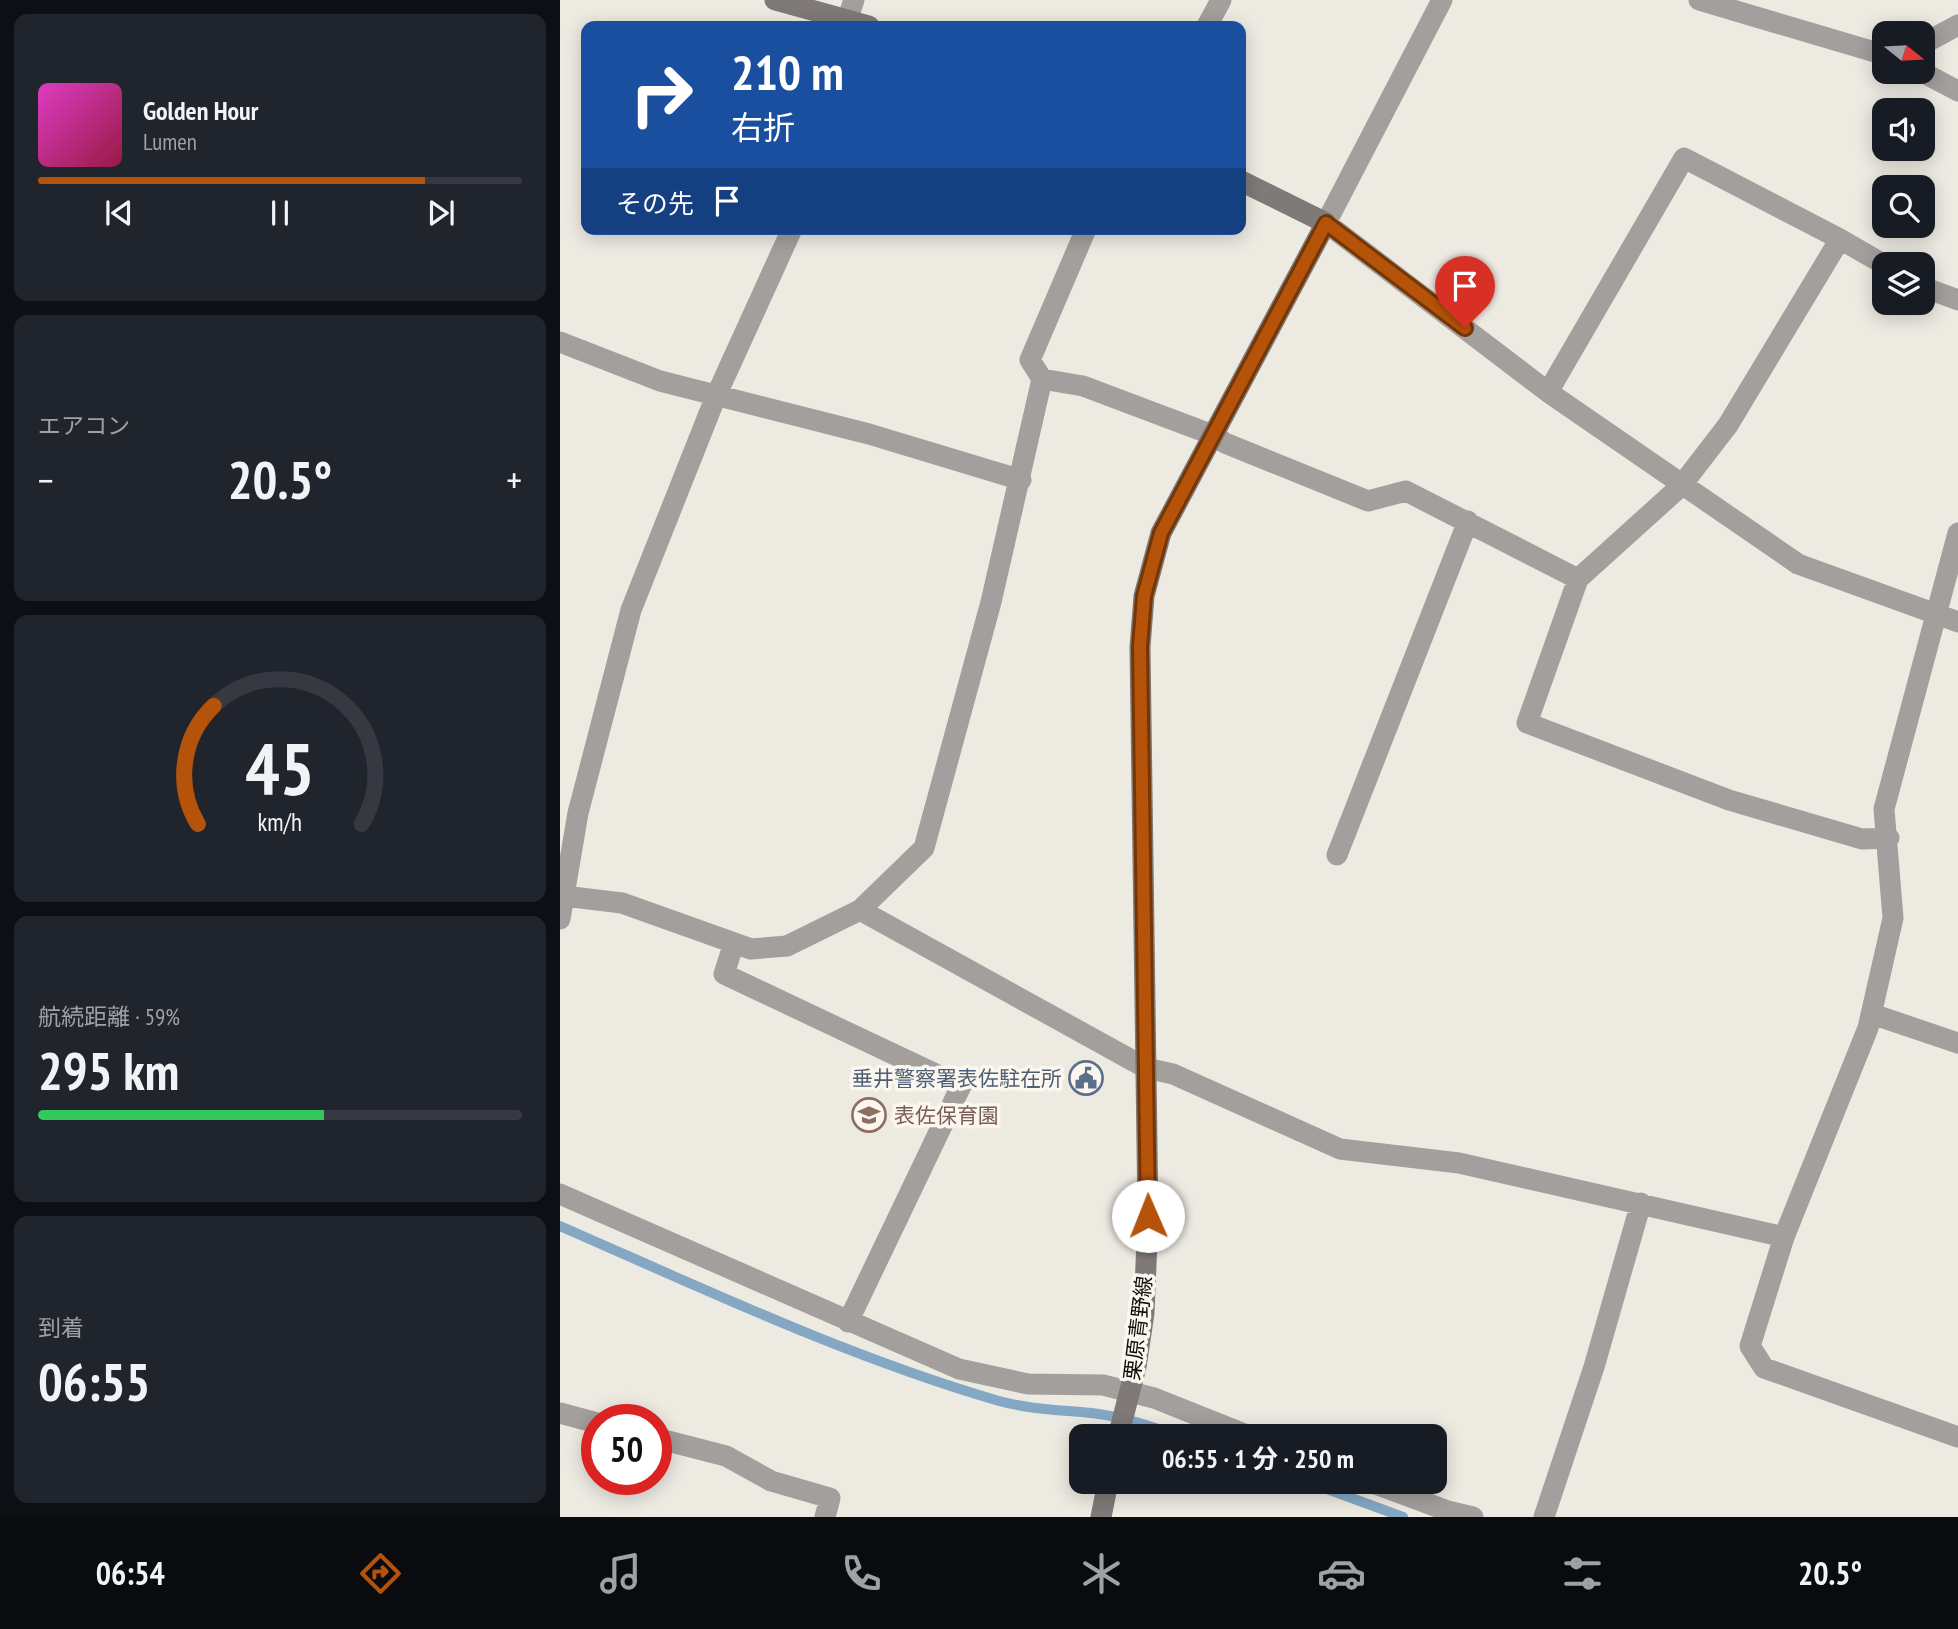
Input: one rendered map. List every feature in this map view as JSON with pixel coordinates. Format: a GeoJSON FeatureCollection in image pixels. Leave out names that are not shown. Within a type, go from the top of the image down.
{"type":"FeatureCollection","features":[{"type":"Feature","properties":{"kind":"main road"},"geometry":{"type":"LineString","coordinates":[[775,0],[849,15]]}},
{"type":"Feature","properties":{"kind":"main road"},"geometry":{"type":"LineString","coordinates":[[1246,183],[1326,223]]}},
{"type":"Feature","properties":{"kind":"main road","name":"栗原青野線"},"geometry":{"type":"LineString","coordinates":[[1122,1424],[1129,1398],[1144,1299],[1148,1216],[1140,647],[1144,596],[1161,533],[1326,223]]}},
{"type":"Feature","properties":{"kind":"main road"},"geometry":{"type":"LineString","coordinates":[[1101,1517],[1106,1494]]}},
{"type":"Feature","properties":{"kind":"street"},"geometry":{"type":"LineString","coordinates":[[1210,21],[1221,0]]}},
{"type":"Feature","properties":{"kind":"street"},"geometry":{"type":"LineString","coordinates":[[1442,0],[1326,223],[1548,392],[1798,564],[1948,618]]}},
{"type":"Feature","properties":{"kind":"street"},"geometry":{"type":"LineString","coordinates":[[1699,0],[1872,50]]}},
{"type":"Feature","properties":{"kind":"street"},"geometry":{"type":"LineString","coordinates":[[1936,37],[1958,24]]}},
{"type":"Feature","properties":{"kind":"street"},"geometry":{"type":"LineString","coordinates":[[1936,79],[1958,91]]}},
{"type":"Feature","properties":{"kind":"street"},"geometry":{"type":"LineString","coordinates":[[1548,392],[1684,158],[1872,257]]}},
{"type":"Feature","properties":{"kind":"street"},"geometry":{"type":"LineString","coordinates":[[560,919],[564,896],[569,809],[631,610],[716,396],[789,235]]}},
{"type":"Feature","properties":{"kind":"street"},"geometry":{"type":"LineString","coordinates":[[564,896],[622,903],[751,949],[787,946],[860,910],[924,848],[962,715],[1021,480],[1042,379],[1030,359],[1083,235]]}},
{"type":"Feature","properties":{"kind":"street"},"geometry":{"type":"LineString","coordinates":[[1840,239],[1728,425],[1681,486],[1578,579],[1527,723],[1729,800],[1862,839],[1889,838]]}},
{"type":"Feature","properties":{"kind":"street"},"geometry":{"type":"LineString","coordinates":[[1935,292],[1958,300]]}},
{"type":"Feature","properties":{"kind":"street"},"geometry":{"type":"LineString","coordinates":[[560,342],[660,381],[869,434],[1021,480]]}},
{"type":"Feature","properties":{"kind":"street"},"geometry":{"type":"LineString","coordinates":[[1042,379],[1083,386],[1213,435],[1225,443],[1368,501],[1406,491],[1578,579]]}},
{"type":"Feature","properties":{"kind":"street"},"geometry":{"type":"LineString","coordinates":[[1337,855],[1468,521]]}},
{"type":"Feature","properties":{"kind":"street"},"geometry":{"type":"LineString","coordinates":[[1958,533],[1948,618],[1884,809],[1889,838],[1893,918],[1872,1014],[1783,1237],[1750,1346],[1765,1368],[1958,1437]]}},
{"type":"Feature","properties":{"kind":"street"},"geometry":{"type":"LineString","coordinates":[[860,910],[1146,1068],[1172,1074],[1340,1149],[1459,1163],[1783,1237]]}},
{"type":"Feature","properties":{"kind":"street"},"geometry":{"type":"LineString","coordinates":[[734,943],[724,974],[961,1086],[848,1322]]}},
{"type":"Feature","properties":{"kind":"street"},"geometry":{"type":"LineString","coordinates":[[1872,1014],[1958,1044]]}},
{"type":"Feature","properties":{"kind":"street"},"geometry":{"type":"LineString","coordinates":[[560,1194],[848,1322],[959,1368],[1028,1384],[1103,1385],[1129,1398],[1211,1424]]}},
{"type":"Feature","properties":{"kind":"street"},"geometry":{"type":"LineString","coordinates":[[1544,1517],[1594,1367],[1641,1203]]}},
{"type":"Feature","properties":{"kind":"street"},"geometry":{"type":"LineString","coordinates":[[560,1413],[581,1419]]}},
{"type":"Feature","properties":{"kind":"street"},"geometry":{"type":"LineString","coordinates":[[672,1442],[726,1456],[771,1481],[830,1498],[825,1517]]}},
{"type":"Feature","properties":{"kind":"street"},"geometry":{"type":"LineString","coordinates":[[1402,1494],[1473,1517]]}},
{"type":"Feature","properties":{"kind":"waterway"},"geometry":{"type":"LineString","coordinates":[[560,1226],[777,1321],[887,1364],[1011,1404],[1099,1414],[1143,1424]]}},
{"type":"Feature","properties":{"kind":"waterway"},"geometry":{"type":"LineString","coordinates":[[1341,1494],[1403,1517]]}},
{"type":"Feature","properties":{"kind":"place","name":"垂井警察署表佐駐在所"},"geometry":{"type":"Point","coordinates":[1086,1078]}},
{"type":"Feature","properties":{"kind":"place","name":"表佐保育園"},"geometry":{"type":"Point","coordinates":[869,1115]}},
{"type":"Feature","properties":{"kind":"route"},"geometry":{"type":"LineString","coordinates":[[1148,1216],[1140,647],[1144,596],[1161,533],[1326,223],[1465,328]]}}]}
